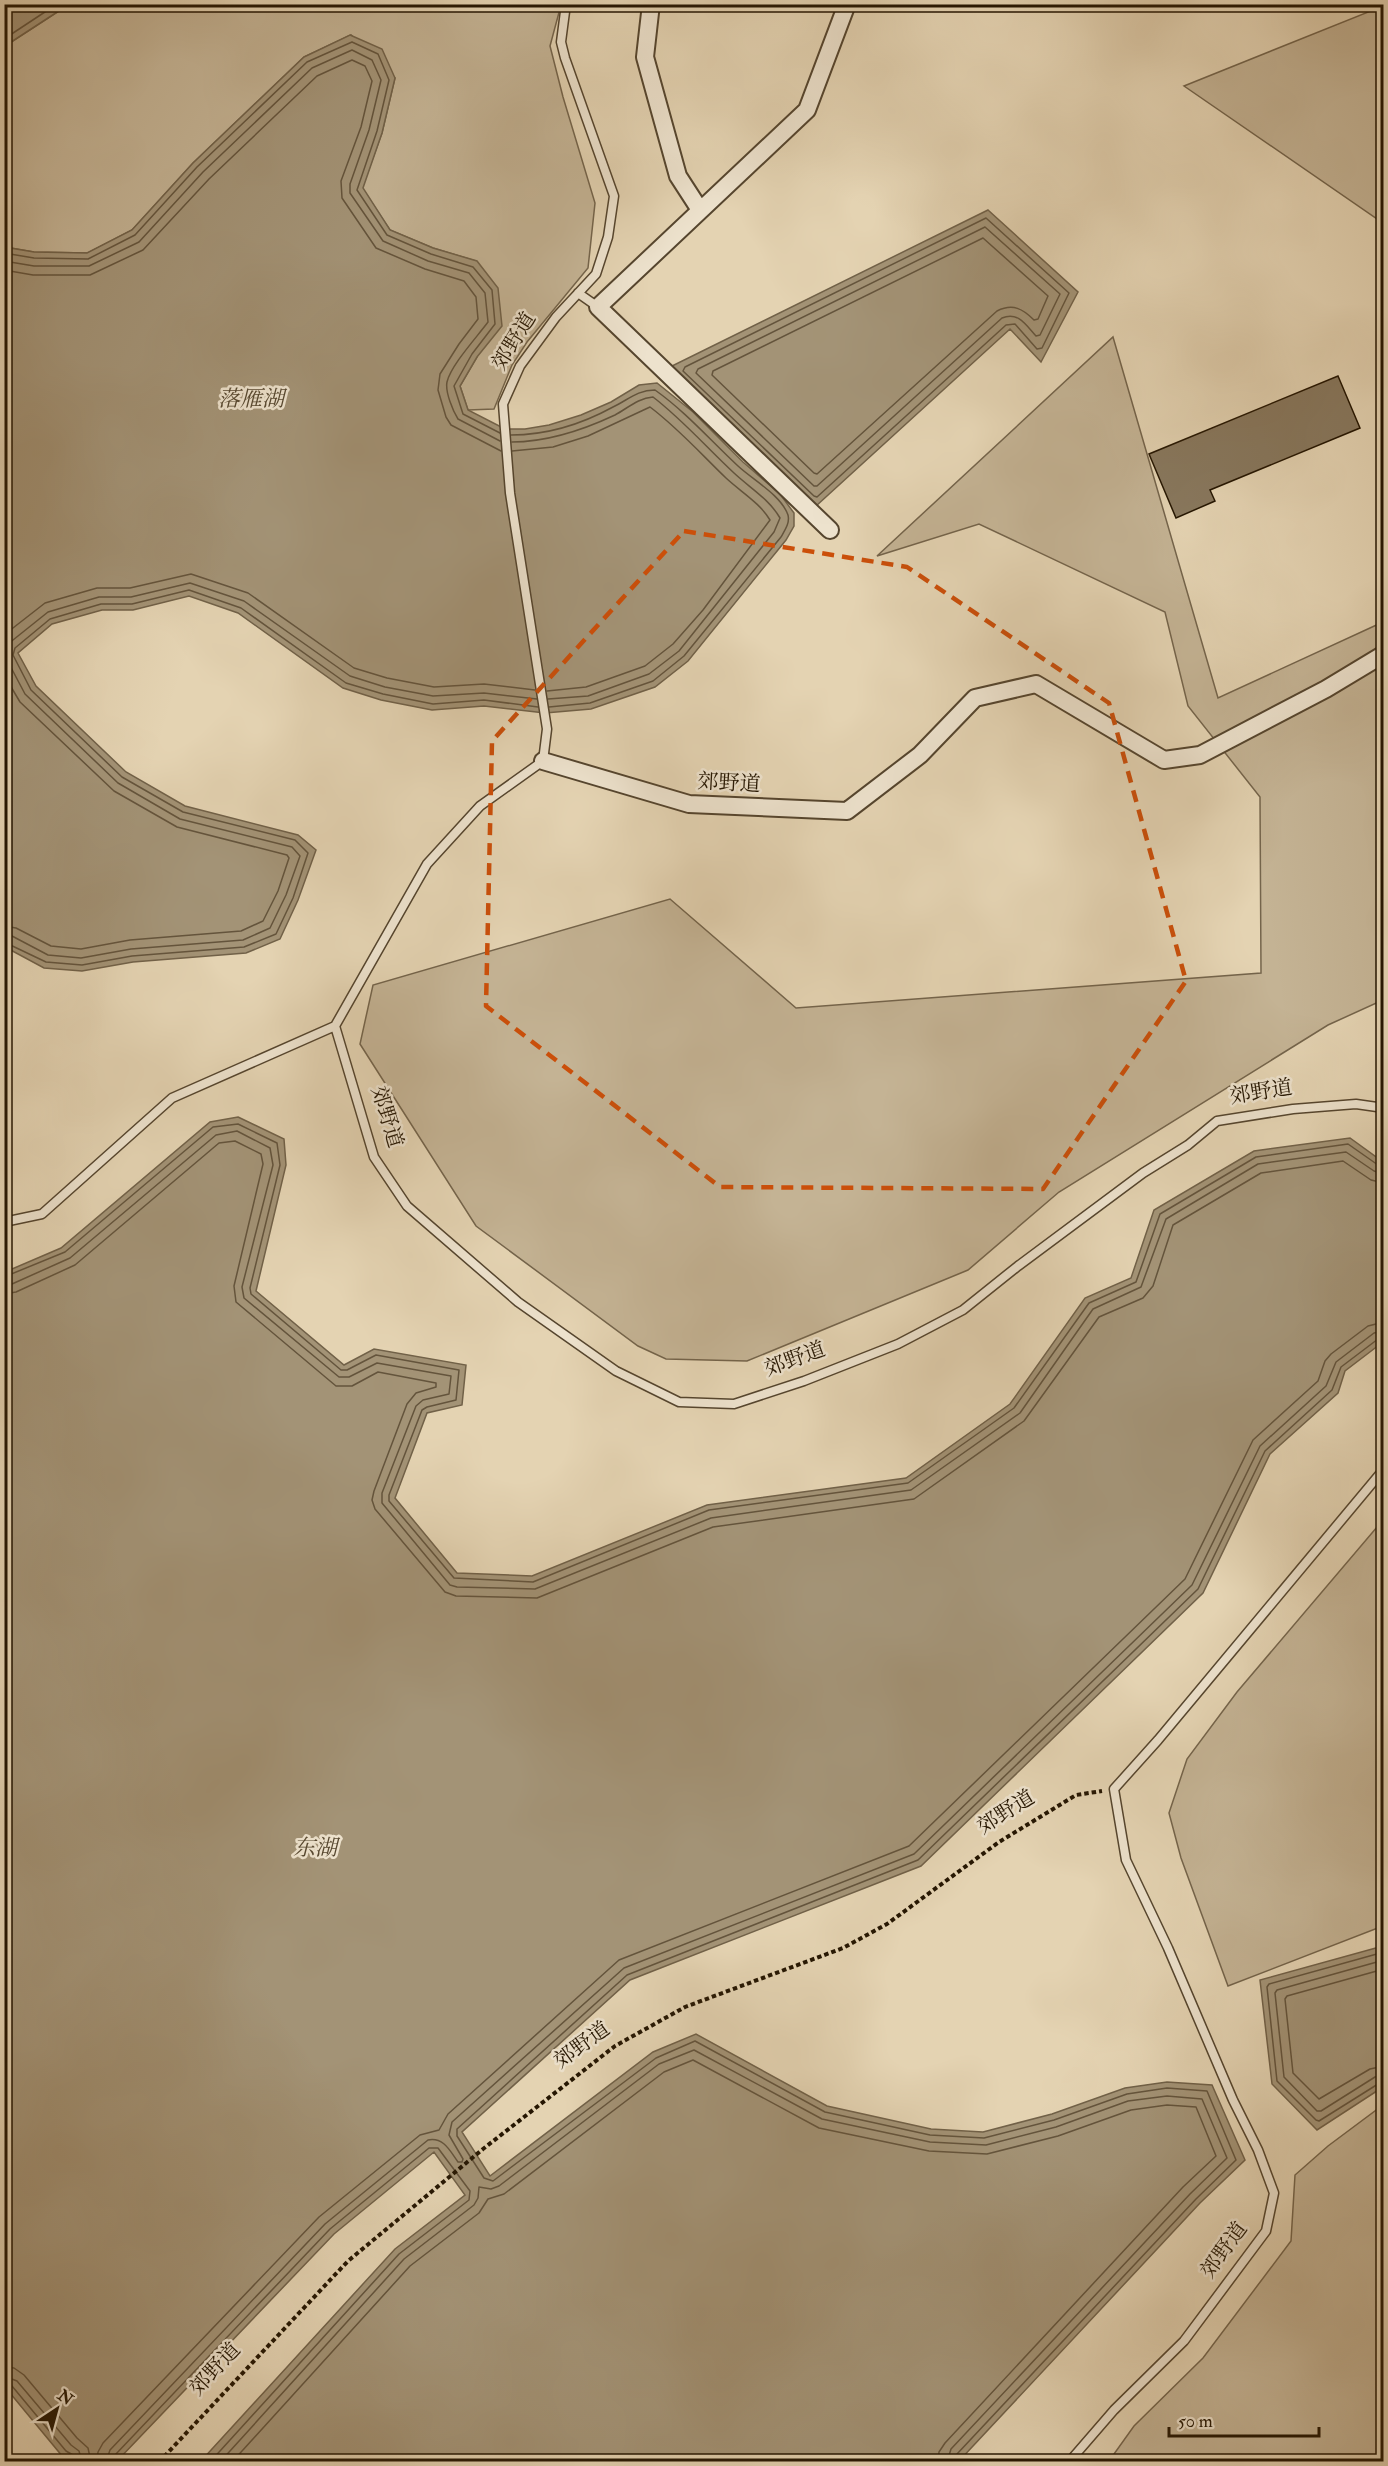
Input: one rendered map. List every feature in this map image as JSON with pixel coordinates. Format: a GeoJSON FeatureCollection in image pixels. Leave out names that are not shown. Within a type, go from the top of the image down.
{"type":"FeatureCollection","features":[{"type":"Feature","properties":{"kind":"street"},"geometry":{"type":"LineString","coordinates":[[651,4],[645,57],[678,176],[700,210]]}},
{"type":"Feature","properties":{"kind":"street"},"geometry":{"type":"LineString","coordinates":[[830,530],[598,307],[807,110],[847,4]]}},
{"type":"Feature","properties":{"kind":"street","name":"郊野道"},"geometry":{"type":"LineString","coordinates":[[543,761],[689,804],[847,811],[920,755],[975,698],[1036,684],[1164,760],[1200,755],[1326,688],[1383,654]]}},
{"type":"Feature","properties":{"kind":"lane","name":"郊野道"},"geometry":{"type":"LineString","coordinates":[[543,761],[548,729],[510,494],[503,404],[520,366],[556,317],[596,274],[608,237],[614,196],[562,50],[566,4]]}},
{"type":"Feature","properties":{"kind":"lane"},"geometry":{"type":"LineString","coordinates":[[579,293],[598,307]]}},
{"type":"Feature","properties":{"kind":"lane"},"geometry":{"type":"LineString","coordinates":[[4,1222],[42,1214],[172,1098],[335,1026],[427,864],[480,806],[543,761]]}},
{"type":"Feature","properties":{"kind":"lane","name":"郊野道"},"geometry":{"type":"LineString","coordinates":[[335,1026],[374,1157],[407,1206],[518,1302],[616,1371],[678,1402],[734,1404],[804,1381],[898,1344],[954,1315],[1116,1193],[1188,1145],[1217,1121],[1293,1109],[1356,1104],[1383,1108]]}},
{"type":"Feature","properties":{"kind":"lane"},"geometry":{"type":"LineString","coordinates":[[1114,1789],[1158,1740],[1383,1469]]}},
{"type":"Feature","properties":{"kind":"lane","name":"郊野道"},"geometry":{"type":"LineString","coordinates":[[1069,2462],[1114,2410],[1184,2341],[1266,2231],[1274,2193],[1258,2150],[1233,2100],[1168,1948],[1126,1860],[1114,1789]]}},
{"type":"Feature","properties":{"kind":"path","name":"郊野道"},"geometry":{"type":"LineString","coordinates":[[159,2462],[348,2261],[437,2186],[615,2046],[685,2007],[843,1948],[887,1924],[999,1842],[1076,1795],[1114,1789]]}},
{"type":"Feature","properties":{"kind":"highlighted area"},"geometry":{"type":"Polygon","coordinates":[[[684,531],[907,567],[1109,703],[1186,981],[1043,1189],[720,1187],[486,1006],[492,741],[684,531]]]}},
{"type":"Feature","properties":{"kind":"shaded area"},"geometry":{"type":"Polygon","coordinates":[[[68,5],[561,5],[550,46],[595,203],[588,268],[527,342],[512,365],[494,409],[468,410],[460,386],[477,357],[476,261],[433,248],[390,230],[362,188],[382,133],[395,78],[351,35],[304,57],[193,163],[132,230],[88,253],[34,252],[5,247],[5,46],[68,5]]]}},
{"type":"Feature","properties":{"kind":"shaded area"},"geometry":{"type":"Polygon","coordinates":[[[1383,6],[1383,223],[1184,86],[1383,6]]]}},
{"type":"Feature","properties":{"kind":"shaded area"},"geometry":{"type":"Polygon","coordinates":[[[1113,337],[1218,698],[1383,622],[1383,1000],[1328,1025],[1059,1192],[968,1270],[747,1361],[666,1359],[638,1346],[476,1226],[360,1044],[373,985],[670,899],[796,1008],[1261,973],[1260,797],[1188,706],[1165,612],[979,524],[877,556],[1113,337]]]}},
{"type":"Feature","properties":{"kind":"shaded area"},"geometry":{"type":"Polygon","coordinates":[[[1383,1520],[1383,1926],[1228,1986],[1181,1858],[1169,1813],[1187,1759],[1237,1692],[1383,1520]]]}},
{"type":"Feature","properties":{"kind":"shaded area"},"geometry":{"type":"Polygon","coordinates":[[[1383,2105],[1383,2461],[1109,2461],[1134,2426],[1203,2358],[1291,2241],[1295,2175],[1328,2146],[1383,2105]]]}},
{"type":"Feature","properties":{"kind":"water"},"geometry":{"type":"Polygon","coordinates":[[[5,4],[68,4],[68,5],[5,46],[5,4]]]}},
{"type":"Feature","properties":{"kind":"water","name":"落雁湖"},"geometry":{"type":"Polygon","coordinates":[[[350,35],[382,49],[395,78],[382,133],[363,188],[390,230],[433,248],[477,261],[498,288],[502,326],[477,357],[460,386],[468,410],[505,429],[525,429],[549,425],[581,415],[611,402],[639,385],[657,383],[693,412],[743,462],[780,494],[794,513],[794,526],[786,540],[688,661],[655,687],[591,709],[545,713],[484,706],[432,710],[381,700],[343,688],[238,613],[189,596],[133,610],[102,610],[52,624],[18,653],[36,686],[126,772],[185,806],[298,835],[316,850],[298,900],[280,939],[246,953],[133,962],[82,971],[44,968],[5,947],[4,247],[34,252],[87,253],[132,230],[193,163],[304,57],[350,35]]]}},
{"type":"Feature","properties":{"kind":"water"},"geometry":{"type":"Polygon","coordinates":[[[988,210],[1078,292],[1041,362],[1010,329],[816,506],[670,367],[988,210]]]}},
{"type":"Feature","properties":{"kind":"water","name":"东湖"},"geometry":{"type":"Polygon","coordinates":[[[238,1117],[284,1139],[286,1165],[256,1291],[344,1365],[374,1349],[466,1365],[462,1405],[427,1413],[395,1498],[457,1573],[532,1576],[707,1505],[906,1478],[1010,1404],[1085,1298],[1131,1278],[1154,1210],[1254,1151],[1350,1138],[1383,1162],[1383,1342],[1345,1371],[1338,1393],[1270,1454],[1203,1593],[921,1866],[630,1980],[462,2132],[490,2176],[653,2052],[696,2034],[827,2106],[931,2129],[983,2132],[1052,2114],[1125,2088],[1167,2082],[1212,2085],[1245,2160],[1200,2203],[959,2461],[201,2461],[395,2249],[465,2195],[434,2152],[334,2234],[117,2461],[74,2461],[63,2457],[5,2387],[5,1272],[61,1248],[210,1122],[238,1117]]]}},
{"type":"Feature","properties":{"kind":"water"},"geometry":{"type":"Polygon","coordinates":[[[1383,1946],[1383,2087],[1317,2130],[1272,2084],[1260,1980],[1383,1946]]]}},
{"type":"Feature","properties":{"kind":"building"},"geometry":{"type":"Polygon","coordinates":[[[1338,376],[1360,428],[1210,490],[1215,501],[1176,518],[1149,454],[1338,376]]]}}]}
